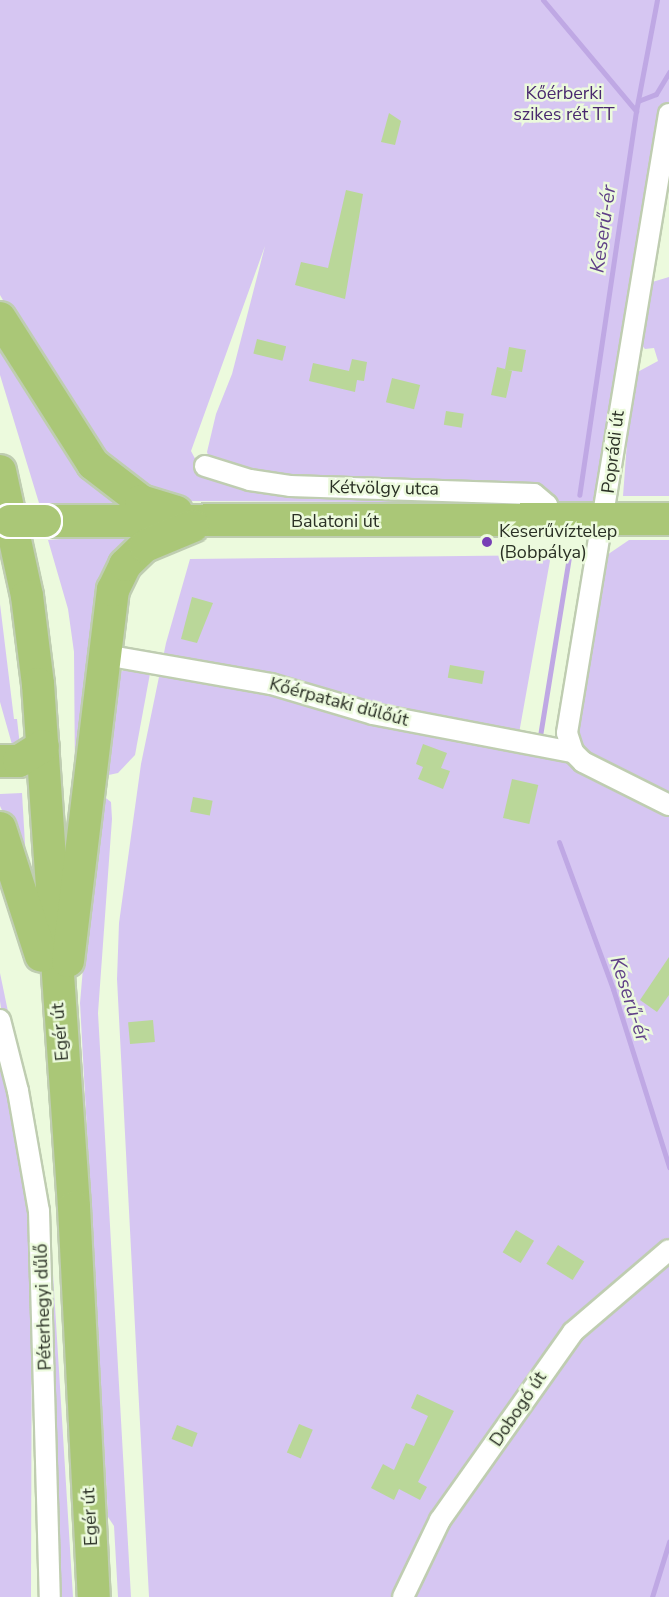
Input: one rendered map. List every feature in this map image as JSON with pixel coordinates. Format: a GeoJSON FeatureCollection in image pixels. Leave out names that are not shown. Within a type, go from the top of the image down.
{"type":"FeatureCollection","features":[{"type":"Feature","properties":{"kind":"main road"},"geometry":{"type":"LineString","coordinates":[[0,318],[93,464],[141,501],[212,520]]}},
{"type":"Feature","properties":{"kind":"main road","name":"Egér út"},"geometry":{"type":"LineString","coordinates":[[0,471],[27,596],[43,746],[58,1021],[74,1207],[94,1597]]}},
{"type":"Feature","properties":{"kind":"main road","name":"Balatoni út"},"geometry":{"type":"LineString","coordinates":[[0,521],[669,519]]}},
{"type":"Feature","properties":{"kind":"main road"},"geometry":{"type":"LineString","coordinates":[[58,1021],[113,590],[125,565],[145,546],[212,520]]}},
{"type":"Feature","properties":{"kind":"main road"},"geometry":{"type":"LineString","coordinates":[[0,760],[19,761],[43,746]]}},
{"type":"Feature","properties":{"kind":"main road"},"geometry":{"type":"LineString","coordinates":[[0,828],[58,1021]]}},
{"type":"Feature","properties":{"kind":"street","name":"Poprádi út"},"geometry":{"type":"LineString","coordinates":[[573,752],[569,721],[669,114]]}},
{"type":"Feature","properties":{"kind":"street","name":"Kétvölgy utca"},"geometry":{"type":"LineString","coordinates":[[205,466],[250,480],[290,486],[534,494],[547,505],[548,519]]}},
{"type":"Feature","properties":{"kind":"street","name":"Kőérpataki dűlőút"},"geometry":{"type":"LineString","coordinates":[[105,655],[271,684],[373,714],[573,752]]}},
{"type":"Feature","properties":{"kind":"street"},"geometry":{"type":"LineString","coordinates":[[573,752],[605,777],[669,805]]}},
{"type":"Feature","properties":{"kind":"street","name":"Péterhegyi dűlő"},"geometry":{"type":"LineString","coordinates":[[0,1020],[18,1091],[40,1220],[50,1597]]}},
{"type":"Feature","properties":{"kind":"street","name":"Dobogó út"},"geometry":{"type":"LineString","coordinates":[[403,1597],[440,1520],[573,1332],[669,1250]]}},
{"type":"Feature","properties":{"kind":"green space","name":"Kőérberki szikes rét TT"},"geometry":{"type":"Polygon","coordinates":[[[0,0],[669,0],[669,114],[604,519],[548,519],[547,505],[534,494],[290,486],[211,463],[207,452],[216,414],[232,374],[265,246],[191,451],[200,468],[256,485],[295,490],[511,497],[538,505],[427,509],[376,502],[189,501],[144,487],[108,462],[74,422],[0,295],[0,0]]]}},
{"type":"Feature","properties":{"kind":"green space"},"geometry":{"type":"Polygon","coordinates":[[[669,277],[669,496],[623,496],[632,375],[658,361],[654,348],[645,349],[638,341],[649,283],[669,277]]]}},
{"type":"Feature","properties":{"kind":"green space"},"geometry":{"type":"Polygon","coordinates":[[[0,343],[71,462],[122,507],[39,503],[0,375],[0,343]]]}},
{"type":"Feature","properties":{"kind":"green space"},"geometry":{"type":"Polygon","coordinates":[[[142,533],[75,776],[74,652],[68,609],[48,540],[142,533]]]}},
{"type":"Feature","properties":{"kind":"green space"},"geometry":{"type":"Polygon","coordinates":[[[629,540],[669,540],[669,800],[585,757],[578,732],[588,628],[607,555],[629,540]]]}},
{"type":"Feature","properties":{"kind":"green space"},"geometry":{"type":"Polygon","coordinates":[[[551,555],[516,750],[568,761],[669,812],[669,1597],[149,1597],[117,979],[119,923],[141,764],[166,643],[190,559],[551,555]]]}},
{"type":"Feature","properties":{"kind":"green space"},"geometry":{"type":"Polygon","coordinates":[[[0,604],[14,719],[17,719],[20,746],[13,748],[0,702],[0,604]]]}},
{"type":"Feature","properties":{"kind":"green space"},"geometry":{"type":"Polygon","coordinates":[[[135,666],[151,668],[135,755],[118,773],[104,776],[115,674],[135,666]]]}},
{"type":"Feature","properties":{"kind":"green space"},"geometry":{"type":"Polygon","coordinates":[[[98,792],[111,802],[112,819],[98,1013],[131,1597],[118,1597],[114,1526],[108,1517],[80,1003],[98,792]]]}},
{"type":"Feature","properties":{"kind":"green space"},"geometry":{"type":"Polygon","coordinates":[[[22,793],[26,861],[0,806],[0,794],[22,793]]]}},
{"type":"Feature","properties":{"kind":"green space"},"geometry":{"type":"Polygon","coordinates":[[[0,973],[49,1209],[73,1597],[56,1597],[50,1356],[0,1001],[0,973]]]}},
{"type":"Feature","properties":{"kind":"green space"},"geometry":{"type":"Polygon","coordinates":[[[0,1050],[32,1240],[31,1597],[0,1597],[0,1050]]]}},
{"type":"Feature","properties":{"kind":"building"},"geometry":{"type":"Polygon","coordinates":[[[389,113],[401,121],[395,145],[381,142],[389,113]]]}},
{"type":"Feature","properties":{"kind":"building"},"geometry":{"type":"Polygon","coordinates":[[[346,190],[363,194],[345,299],[295,285],[301,262],[328,268],[346,190]]]}},
{"type":"Feature","properties":{"kind":"building"},"geometry":{"type":"Polygon","coordinates":[[[257,339],[286,346],[282,361],[253,354],[257,339]]]}},
{"type":"Feature","properties":{"kind":"building"},"geometry":{"type":"Polygon","coordinates":[[[509,347],[526,350],[522,372],[508,370],[512,371],[506,398],[491,395],[497,367],[505,369],[509,347]]]}},
{"type":"Feature","properties":{"kind":"building"},"geometry":{"type":"Polygon","coordinates":[[[352,359],[367,362],[364,381],[357,380],[355,392],[309,381],[313,363],[349,371],[352,359]]]}},
{"type":"Feature","properties":{"kind":"building"},"geometry":{"type":"Polygon","coordinates":[[[392,378],[420,385],[414,409],[386,402],[392,378]]]}},
{"type":"Feature","properties":{"kind":"building"},"geometry":{"type":"Polygon","coordinates":[[[446,411],[464,414],[462,428],[444,425],[446,411]]]}},
{"type":"Feature","properties":{"kind":"building"},"geometry":{"type":"Polygon","coordinates":[[[192,597],[213,603],[197,643],[181,639],[192,597]]]}},
{"type":"Feature","properties":{"kind":"building"},"geometry":{"type":"Polygon","coordinates":[[[450,665],[484,671],[482,684],[448,678],[450,665]]]}},
{"type":"Feature","properties":{"kind":"building"},"geometry":{"type":"Polygon","coordinates":[[[423,744],[447,753],[441,768],[450,771],[443,789],[418,779],[423,767],[416,764],[423,744]]]}},
{"type":"Feature","properties":{"kind":"building"},"geometry":{"type":"Polygon","coordinates":[[[512,779],[538,785],[529,824],[503,818],[512,779]]]}},
{"type":"Feature","properties":{"kind":"building"},"geometry":{"type":"Polygon","coordinates":[[[193,797],[213,801],[210,816],[190,812],[193,797]]]}},
{"type":"Feature","properties":{"kind":"building"},"geometry":{"type":"Polygon","coordinates":[[[669,957],[669,995],[657,1012],[640,1000],[669,957]]]}},
{"type":"Feature","properties":{"kind":"building"},"geometry":{"type":"Polygon","coordinates":[[[153,1020],[155,1042],[130,1044],[128,1022],[153,1020]]]}},
{"type":"Feature","properties":{"kind":"building"},"geometry":{"type":"Polygon","coordinates":[[[516,1230],[534,1241],[521,1263],[503,1252],[516,1230]]]}},
{"type":"Feature","properties":{"kind":"building"},"geometry":{"type":"Polygon","coordinates":[[[558,1245],[584,1261],[573,1280],[546,1264],[558,1245]]]}},
{"type":"Feature","properties":{"kind":"building"},"geometry":{"type":"Polygon","coordinates":[[[417,1394],[454,1411],[418,1482],[427,1487],[420,1500],[399,1489],[394,1500],[371,1488],[383,1464],[394,1470],[406,1443],[414,1446],[428,1416],[411,1408],[417,1394]]]}},
{"type":"Feature","properties":{"kind":"building"},"geometry":{"type":"Polygon","coordinates":[[[299,1424],[313,1430],[301,1458],[287,1453],[299,1424]]]}},
{"type":"Feature","properties":{"kind":"building"},"geometry":{"type":"Polygon","coordinates":[[[177,1425],[198,1433],[192,1447],[172,1439],[177,1425]]]}},
{"type":"Feature","properties":{"kind":"waterway","name":"Keserű-ér"},"geometry":{"type":"LineString","coordinates":[[543,0],[636,111],[579,495]]}},
{"type":"Feature","properties":{"kind":"waterway"},"geometry":{"type":"LineString","coordinates":[[636,111],[657,0]]}},
{"type":"Feature","properties":{"kind":"waterway"},"geometry":{"type":"LineString","coordinates":[[638,101],[656,94],[669,72]]}},
{"type":"Feature","properties":{"kind":"waterway","name":"Keserű-ér"},"geometry":{"type":"LineString","coordinates":[[540,736],[570,551]]}},
{"type":"Feature","properties":{"kind":"waterway","name":"Keserű-ér"},"geometry":{"type":"LineString","coordinates":[[559,842],[613,989],[669,1167]]}},
{"type":"Feature","properties":{"kind":"waterway","name":"Keserű-ér"},"geometry":{"type":"LineString","coordinates":[[652,1597],[669,1542]]}},
{"type":"Feature","properties":{"kind":"place","name":"Keserűvíztelep (Bobpálya)"},"geometry":{"type":"Point","coordinates":[487,542]}}]}
